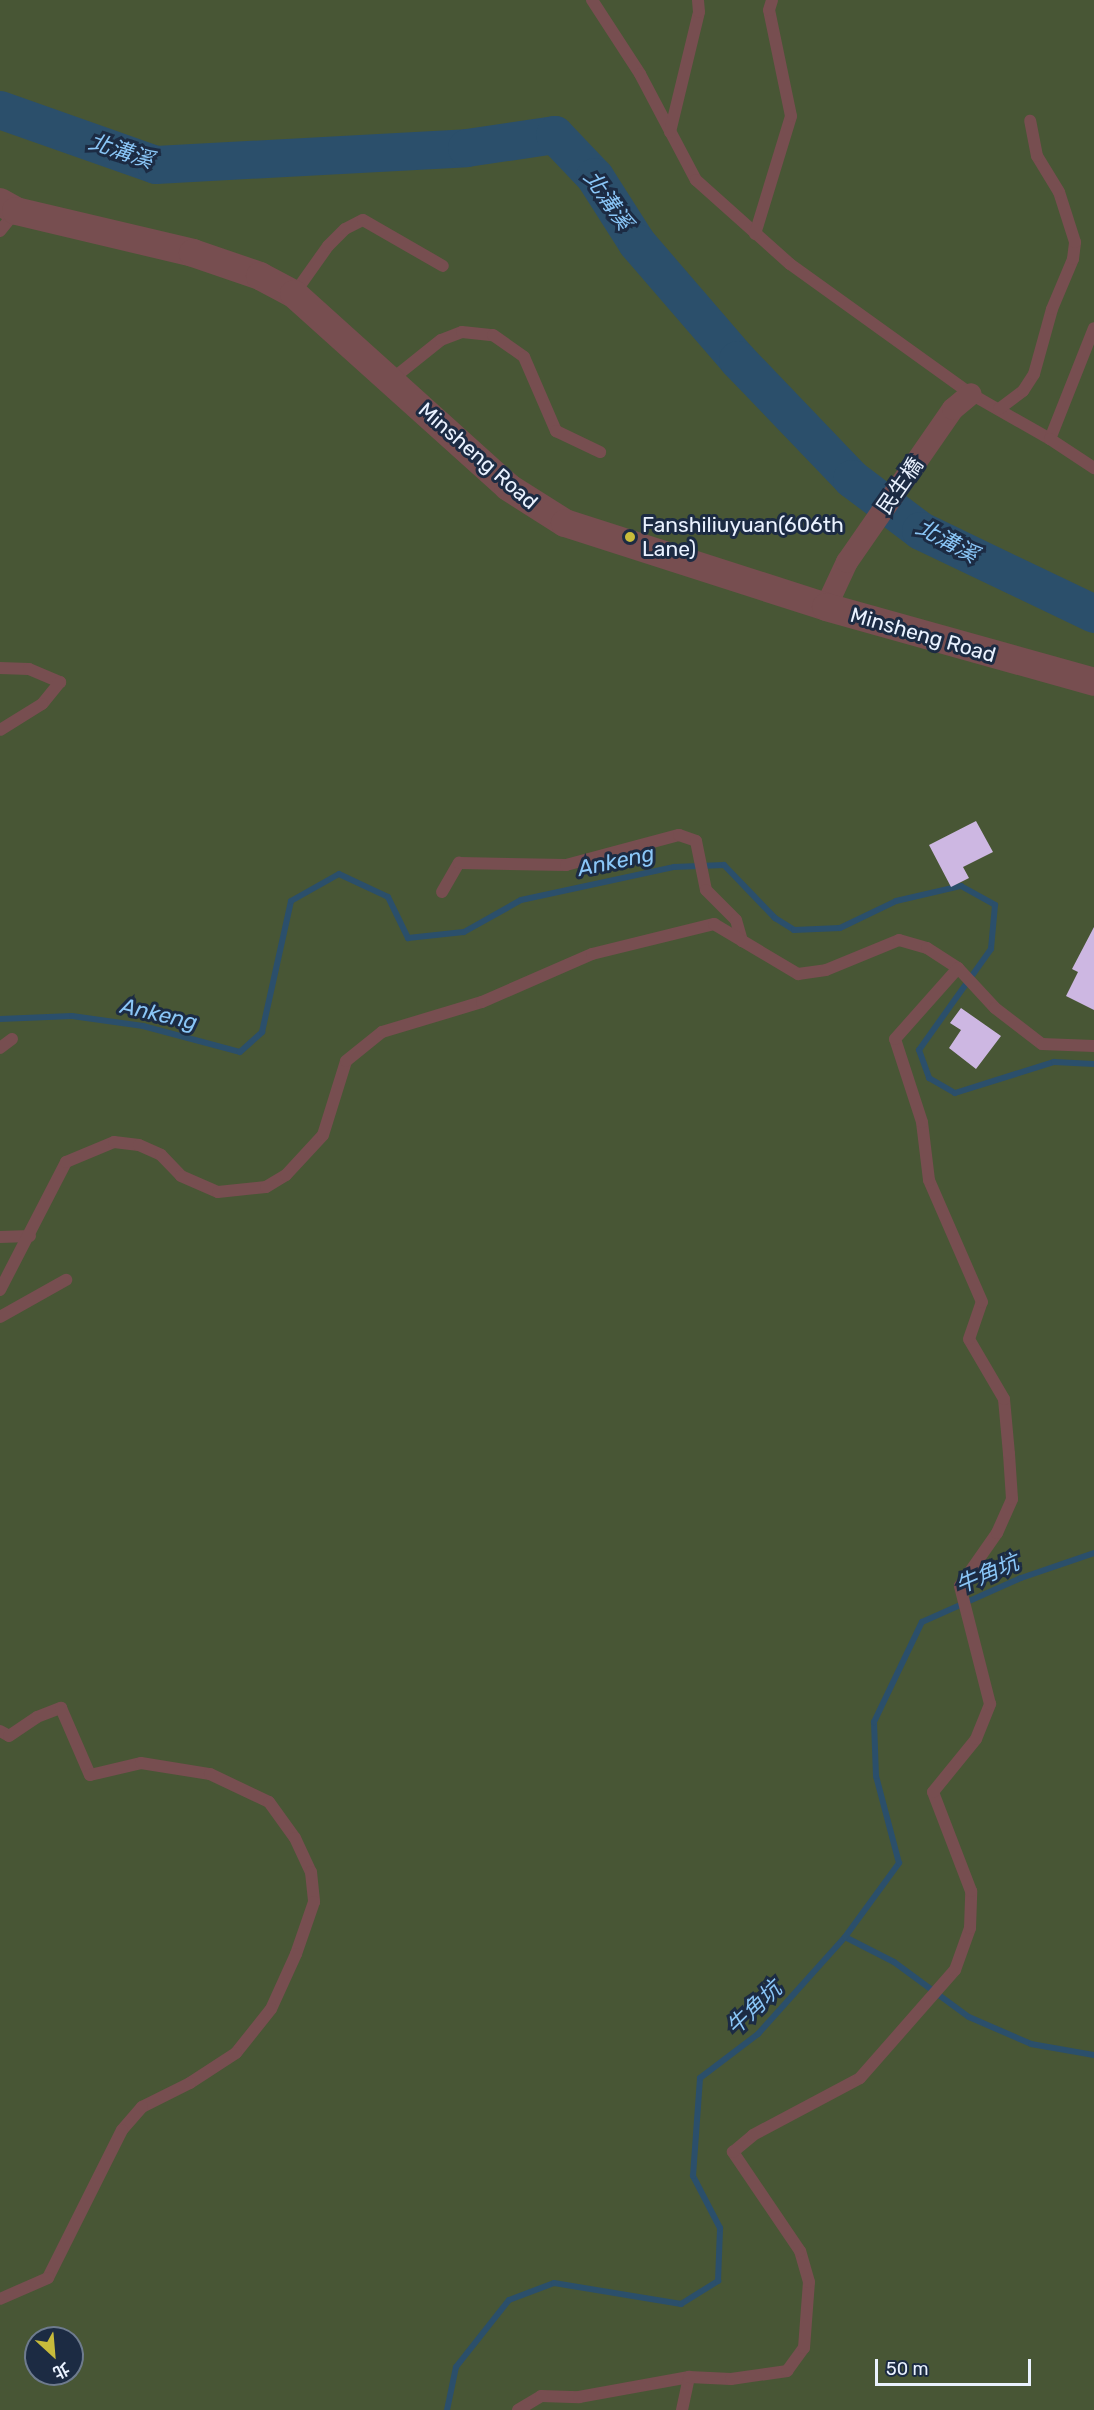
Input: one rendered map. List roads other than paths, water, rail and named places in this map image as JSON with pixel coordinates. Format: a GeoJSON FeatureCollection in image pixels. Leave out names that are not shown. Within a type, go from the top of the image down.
{"type":"FeatureCollection","features":[{"type":"Feature","properties":{"kind":"street","name":"Minsheng Road"},"geometry":{"type":"LineString","coordinates":[[5,215],[193,253],[260,276],[294,294],[508,487],[536,508],[565,523],[826,607],[1094,682]]}},
{"type":"Feature","properties":{"kind":"street","name":"民生橋"},"geometry":{"type":"LineString","coordinates":[[826,607],[847,562],[953,409],[972,394]]}},
{"type":"Feature","properties":{"kind":"lane"},"geometry":{"type":"LineString","coordinates":[[591,0],[610,23],[696,180],[790,264],[972,394],[1050,439],[1094,468]]}},
{"type":"Feature","properties":{"kind":"lane"},"geometry":{"type":"LineString","coordinates":[[669,132],[699,12],[698,0]]}},
{"type":"Feature","properties":{"kind":"lane"},"geometry":{"type":"LineString","coordinates":[[755,234],[790,116],[769,10],[772,0]]}},
{"type":"Feature","properties":{"kind":"lane"},"geometry":{"type":"LineString","coordinates":[[999,409],[1023,391],[1034,374],[1052,309],[1073,259],[1075,243],[1059,192],[1037,156],[1030,121]]}},
{"type":"Feature","properties":{"kind":"lane"},"geometry":{"type":"LineString","coordinates":[[294,294],[328,246],[345,229],[363,220],[443,266]]}},
{"type":"Feature","properties":{"kind":"lane"},"geometry":{"type":"LineString","coordinates":[[1050,439],[1094,328]]}},
{"type":"Feature","properties":{"kind":"lane"},"geometry":{"type":"LineString","coordinates":[[392,380],[441,340],[462,332],[493,335],[524,357],[556,431],[600,452]]}},
{"type":"Feature","properties":{"kind":"lane"},"geometry":{"type":"LineString","coordinates":[[0,668],[29,669],[60,682],[42,704],[0,730]]}},
{"type":"Feature","properties":{"kind":"lane"},"geometry":{"type":"LineString","coordinates":[[442,892],[459,863],[566,865],[679,835],[696,841],[706,890],[736,920],[742,941]]}},
{"type":"Feature","properties":{"kind":"lane"},"geometry":{"type":"LineString","coordinates":[[0,1290],[30,1236],[66,1162],[114,1142],[140,1145],[161,1155],[181,1176],[218,1192],[267,1187],[286,1175],[323,1135],[346,1061],[382,1032],[482,1002],[592,954],[714,924],[798,974],[826,970],[899,940],[927,948],[958,968],[995,1008],[1042,1044],[1094,1046]]}},
{"type":"Feature","properties":{"kind":"lane"},"geometry":{"type":"LineString","coordinates":[[518,2410],[541,2396],[579,2397],[689,2377],[732,2379],[787,2371],[804,2348],[808,2282],[800,2251],[733,2152],[753,2135],[860,2078],[955,1970],[970,1928],[971,1891],[933,1791],[976,1739],[990,1704],[961,1590],[997,1533],[1012,1500],[1004,1399],[969,1339],[982,1302],[929,1180],[922,1122],[895,1040],[958,968]]}},
{"type":"Feature","properties":{"kind":"lane"},"geometry":{"type":"LineString","coordinates":[[0,1048],[12,1039]]}},
{"type":"Feature","properties":{"kind":"lane"},"geometry":{"type":"LineString","coordinates":[[0,1237],[30,1236]]}},
{"type":"Feature","properties":{"kind":"lane"},"geometry":{"type":"LineString","coordinates":[[0,1317],[66,1280]]}},
{"type":"Feature","properties":{"kind":"lane"},"geometry":{"type":"LineString","coordinates":[[0,1731],[9,1736],[37,1718],[61,1708],[90,1775],[141,1763],[210,1774],[269,1802],[295,1839],[311,1872],[314,1902],[296,1954],[270,2009],[236,2053],[190,2083],[142,2107],[122,2130],[48,2278],[0,2300]]}},
{"type":"Feature","properties":{"kind":"lane"},"geometry":{"type":"LineString","coordinates":[[682,2410],[689,2377]]}},
{"type":"Feature","properties":{"kind":"waterway","name":"北溝溪"},"geometry":{"type":"LineString","coordinates":[[0,110],[156,165],[467,148],[555,135],[595,177],[637,243],[738,360],[852,479],[921,531],[1094,614]]}},
{"type":"Feature","properties":{"kind":"waterway","name":"Ankeng"},"geometry":{"type":"LineString","coordinates":[[0,1019],[72,1016],[143,1026],[240,1052],[262,1032],[291,901],[339,874],[388,897],[408,938],[464,932],[521,900],[674,867],[724,865],[775,918],[794,930],[840,928],[896,901],[961,886],[995,905],[991,949],[919,1050],[929,1078],[955,1093],[1054,1062],[1094,1064]]}},
{"type":"Feature","properties":{"kind":"waterway","name":"牛角坑"},"geometry":{"type":"LineString","coordinates":[[447,2410],[456,2367],[509,2300],[554,2283],[681,2304],[718,2281],[720,2228],[693,2176],[700,2078],[758,2034],[845,1937],[899,1863],[876,1776],[874,1722],[922,1622],[1021,1578],[1094,1553]]}},
{"type":"Feature","properties":{"kind":"waterway"},"geometry":{"type":"LineString","coordinates":[[845,1937],[894,1962],[969,2017],[1031,2044],[1094,2055]]}},
{"type":"Feature","properties":{"kind":"place","name":"Fanshiliuyuan(606th Lane)"},"geometry":{"type":"Point","coordinates":[630,537]}}]}
